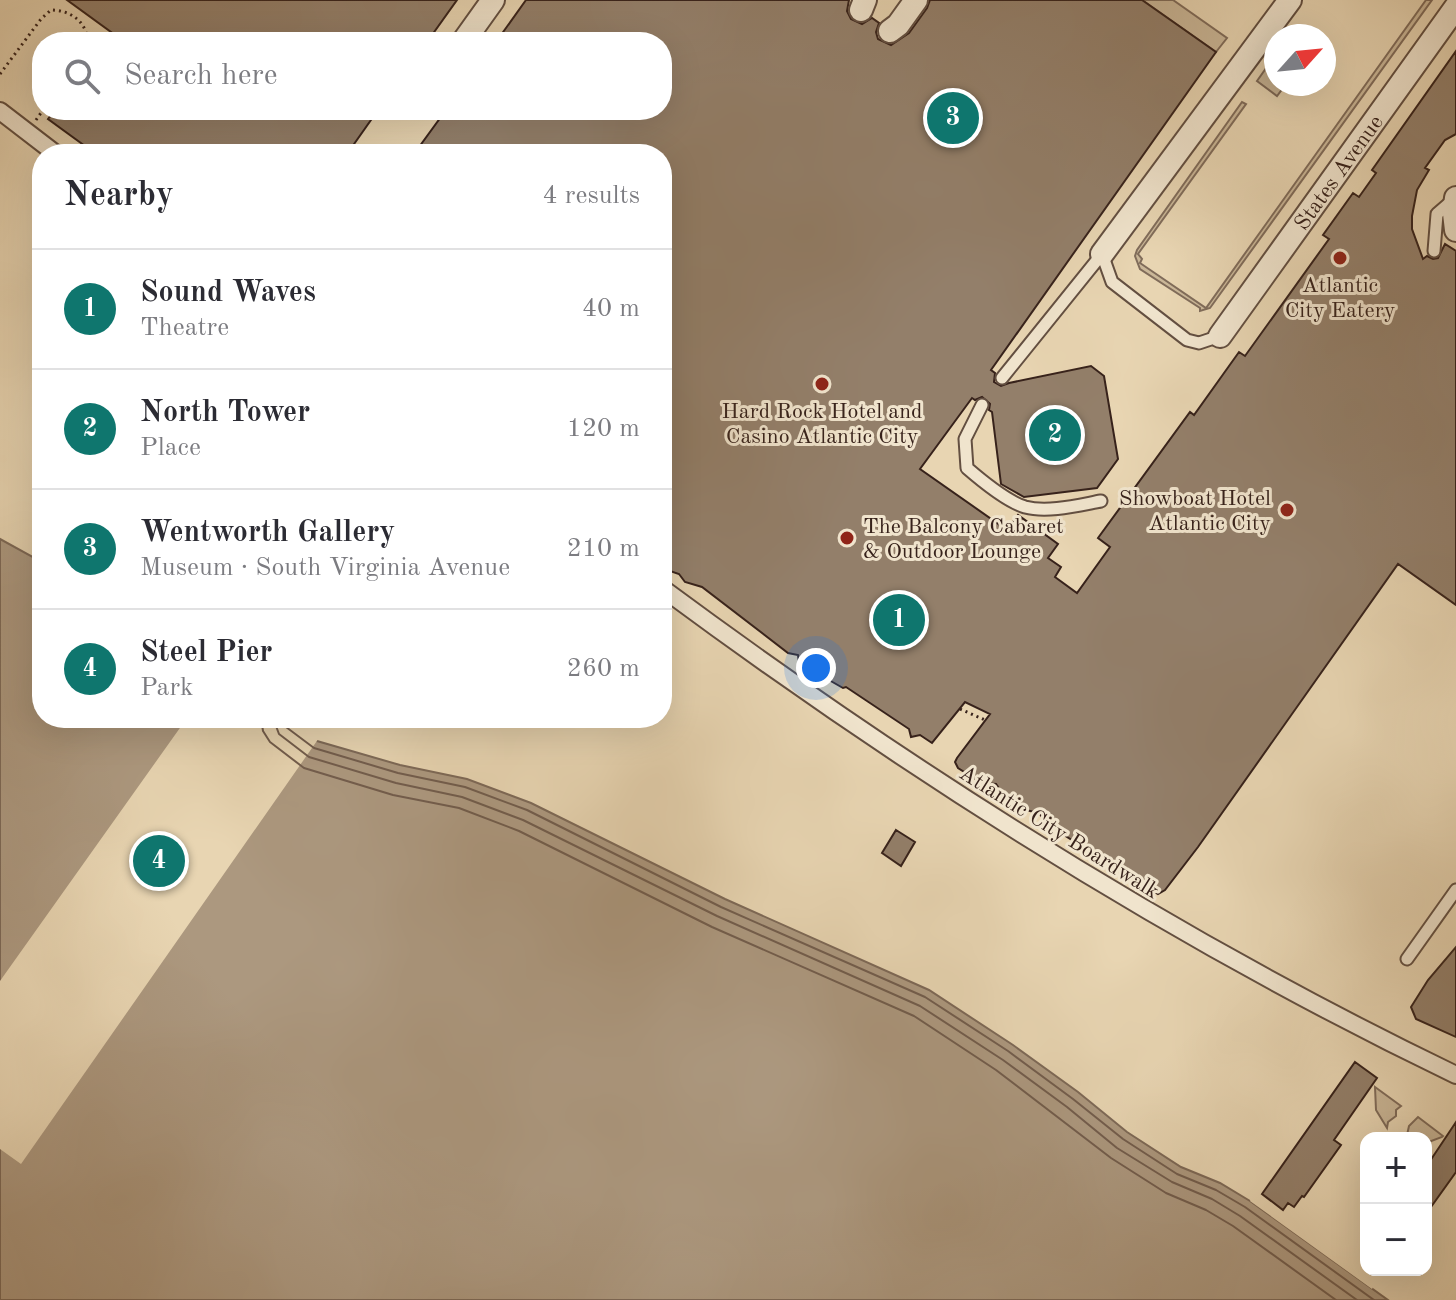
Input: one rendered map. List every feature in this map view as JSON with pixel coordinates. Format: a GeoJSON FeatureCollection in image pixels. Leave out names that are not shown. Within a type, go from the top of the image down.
{"type":"FeatureCollection","features":[{"type":"Feature","properties":{"kind":"street"},"geometry":{"type":"LineString","coordinates":[[470,32],[493,0]]}},
{"type":"Feature","properties":{"kind":"street"},"geometry":{"type":"LineString","coordinates":[[890,31],[916,0]]}},
{"type":"Feature","properties":{"kind":"street"},"geometry":{"type":"LineString","coordinates":[[1102,254],[1290,0]]}},
{"type":"Feature","properties":{"kind":"street","name":"States Avenue"},"geometry":{"type":"LineString","coordinates":[[1220,336],[1456,7]]}},
{"type":"Feature","properties":{"kind":"street"},"geometry":{"type":"LineString","coordinates":[[0,111],[43,144]]}},
{"type":"Feature","properties":{"kind":"street"},"geometry":{"type":"LineString","coordinates":[[1456,198],[1456,230]]}},
{"type":"Feature","properties":{"kind":"street","name":"Atlantic City Boardwalk"},"geometry":{"type":"LineString","coordinates":[[672,595],[783,678],[1003,824],[1179,930],[1371,1034],[1456,1075]]}},
{"type":"Feature","properties":{"kind":"lane"},"geometry":{"type":"LineString","coordinates":[[1434,251],[1437,214],[1456,198]]}},
{"type":"Feature","properties":{"kind":"lane"},"geometry":{"type":"LineString","coordinates":[[1102,254],[1112,282],[1187,340],[1199,343],[1220,336]]}},
{"type":"Feature","properties":{"kind":"lane"},"geometry":{"type":"LineString","coordinates":[[1002,378],[1102,254]]}},
{"type":"Feature","properties":{"kind":"lane"},"geometry":{"type":"LineString","coordinates":[[982,405],[965,439],[967,468],[986,484],[1025,507],[1068,507],[1101,501]]}},
{"type":"Feature","properties":{"kind":"lane"},"geometry":{"type":"LineString","coordinates":[[1407,959],[1456,890]]}},
{"type":"Feature","properties":{"kind":"path"},"geometry":{"type":"LineString","coordinates":[[0,74],[51,10],[62,10],[82,23],[87,32]]}},
{"type":"Feature","properties":{"kind":"path"},"geometry":{"type":"LineString","coordinates":[[960,709],[985,720]]}},
{"type":"Feature","properties":{"kind":"shaded area"},"geometry":{"type":"Polygon","coordinates":[[[1142,0],[1173,0],[1227,38],[1216,52],[1142,0]]]}},
{"type":"Feature","properties":{"kind":"shaded area"},"geometry":{"type":"Polygon","coordinates":[[[1426,0],[1432,0],[1210,308],[1200,311],[1200,308],[1140,269],[1135,256],[1137,250],[1242,102],[1246,104],[1138,254],[1142,259],[1140,263],[1206,308],[1426,0]]]}},
{"type":"Feature","properties":{"kind":"shaded area"},"geometry":{"type":"Polygon","coordinates":[[[1264,71],[1264,86],[1257,81],[1264,71]]]}},
{"type":"Feature","properties":{"kind":"shaded area"},"geometry":{"type":"Polygon","coordinates":[[[1375,1087],[1401,1106],[1387,1128],[1376,1110],[1375,1087]]]}},
{"type":"Feature","properties":{"kind":"shaded area"},"geometry":{"type":"Polygon","coordinates":[[[1418,1117],[1443,1136],[1432,1141],[1432,1132],[1408,1132],[1418,1117]]]}},
{"type":"Feature","properties":{"kind":"water"},"geometry":{"type":"Polygon","coordinates":[[[0,539],[32,557],[32,728],[300,728],[317,741],[400,765],[467,779],[531,803],[725,899],[929,990],[1013,1045],[1127,1132],[1181,1167],[1220,1183],[1250,1201],[1388,1300],[0,1300],[0,539]]]}},
{"type":"Feature","properties":{"kind":"pier"},"geometry":{"type":"Polygon","coordinates":[[[180,728],[306,728],[319,738],[21,1164],[0,1149],[0,981],[180,728]]]}},
{"type":"Feature","properties":{"kind":"pier"},"geometry":{"type":"Polygon","coordinates":[[[1252,1197],[1374,1285],[1372,1289],[1250,1201],[1252,1197]]]}},
{"type":"Feature","properties":{"kind":"building"},"geometry":{"type":"Polygon","coordinates":[[[67,0],[457,0],[434,32],[111,32],[67,0]]]}},
{"type":"Feature","properties":{"kind":"building"},"geometry":{"type":"Polygon","coordinates":[[[526,0],[849,0],[847,11],[851,19],[862,24],[872,18],[879,23],[876,32],[878,39],[891,45],[909,33],[930,0],[1142,0],[1216,52],[991,370],[995,373],[994,382],[1001,386],[1091,366],[1104,376],[1118,459],[1097,488],[1024,497],[1001,484],[992,412],[989,410],[990,404],[982,397],[972,398],[920,469],[1007,530],[1018,515],[1058,544],[1048,558],[1061,567],[1055,577],[1077,593],[1110,547],[1098,538],[1190,412],[1194,415],[1239,352],[1245,356],[1329,239],[1323,235],[1353,193],[1359,197],[1376,173],[1372,170],[1456,51],[1456,134],[1445,140],[1425,168],[1429,170],[1417,190],[1412,229],[1423,259],[1427,256],[1438,258],[1445,244],[1456,251],[1456,605],[1398,564],[1198,847],[1165,890],[1158,894],[1048,825],[1039,813],[1021,809],[1007,800],[996,784],[982,783],[958,768],[957,758],[990,714],[965,702],[932,743],[920,735],[911,737],[909,729],[846,687],[829,680],[814,665],[800,673],[798,655],[788,653],[702,587],[685,582],[679,574],[672,572],[672,144],[421,144],[439,120],[672,120],[672,32],[503,32],[526,0]]]}},
{"type":"Feature","properties":{"kind":"building"},"geometry":{"type":"Polygon","coordinates":[[[49,120],[371,120],[354,144],[82,144],[49,120]]]}},
{"type":"Feature","properties":{"kind":"building"},"geometry":{"type":"Polygon","coordinates":[[[896,830],[915,842],[901,866],[882,853],[896,830]]]}},
{"type":"Feature","properties":{"kind":"building"},"geometry":{"type":"Polygon","coordinates":[[[1456,947],[1456,1037],[1416,1019],[1411,1007],[1428,980],[1456,947]]]}},
{"type":"Feature","properties":{"kind":"building"},"geometry":{"type":"Polygon","coordinates":[[[1355,1062],[1377,1078],[1334,1140],[1341,1145],[1304,1197],[1294,1207],[1288,1203],[1283,1210],[1262,1194],[1355,1062]]]}},
{"type":"Feature","properties":{"kind":"building"},"geometry":{"type":"Polygon","coordinates":[[[1456,1122],[1456,1172],[1432,1206],[1432,1204],[1432,1158],[1456,1122]]]}},
{"type":"Feature","properties":{"kind":"place","name":"Wentworth Gallery"},"geometry":{"type":"Point","coordinates":[953,118]}},
{"type":"Feature","properties":{"kind":"place","name":"Atlantic City Eatery"},"geometry":{"type":"Point","coordinates":[1340,258]}},
{"type":"Feature","properties":{"kind":"place","name":"Hard Rock Hotel and Casino Atlantic City"},"geometry":{"type":"Point","coordinates":[822,384]}},
{"type":"Feature","properties":{"kind":"place","name":"North Tower"},"geometry":{"type":"Point","coordinates":[1055,435]}},
{"type":"Feature","properties":{"kind":"place","name":"Showboat Hotel Atlantic City"},"geometry":{"type":"Point","coordinates":[1287,510]}},
{"type":"Feature","properties":{"kind":"place","name":"The Balcony Cabaret & Outdoor Lounge"},"geometry":{"type":"Point","coordinates":[847,538]}},
{"type":"Feature","properties":{"kind":"place","name":"Sound Waves"},"geometry":{"type":"Point","coordinates":[899,620]}},
{"type":"Feature","properties":{"kind":"place","name":"Steel Pier"},"geometry":{"type":"Point","coordinates":[159,861]}}]}
